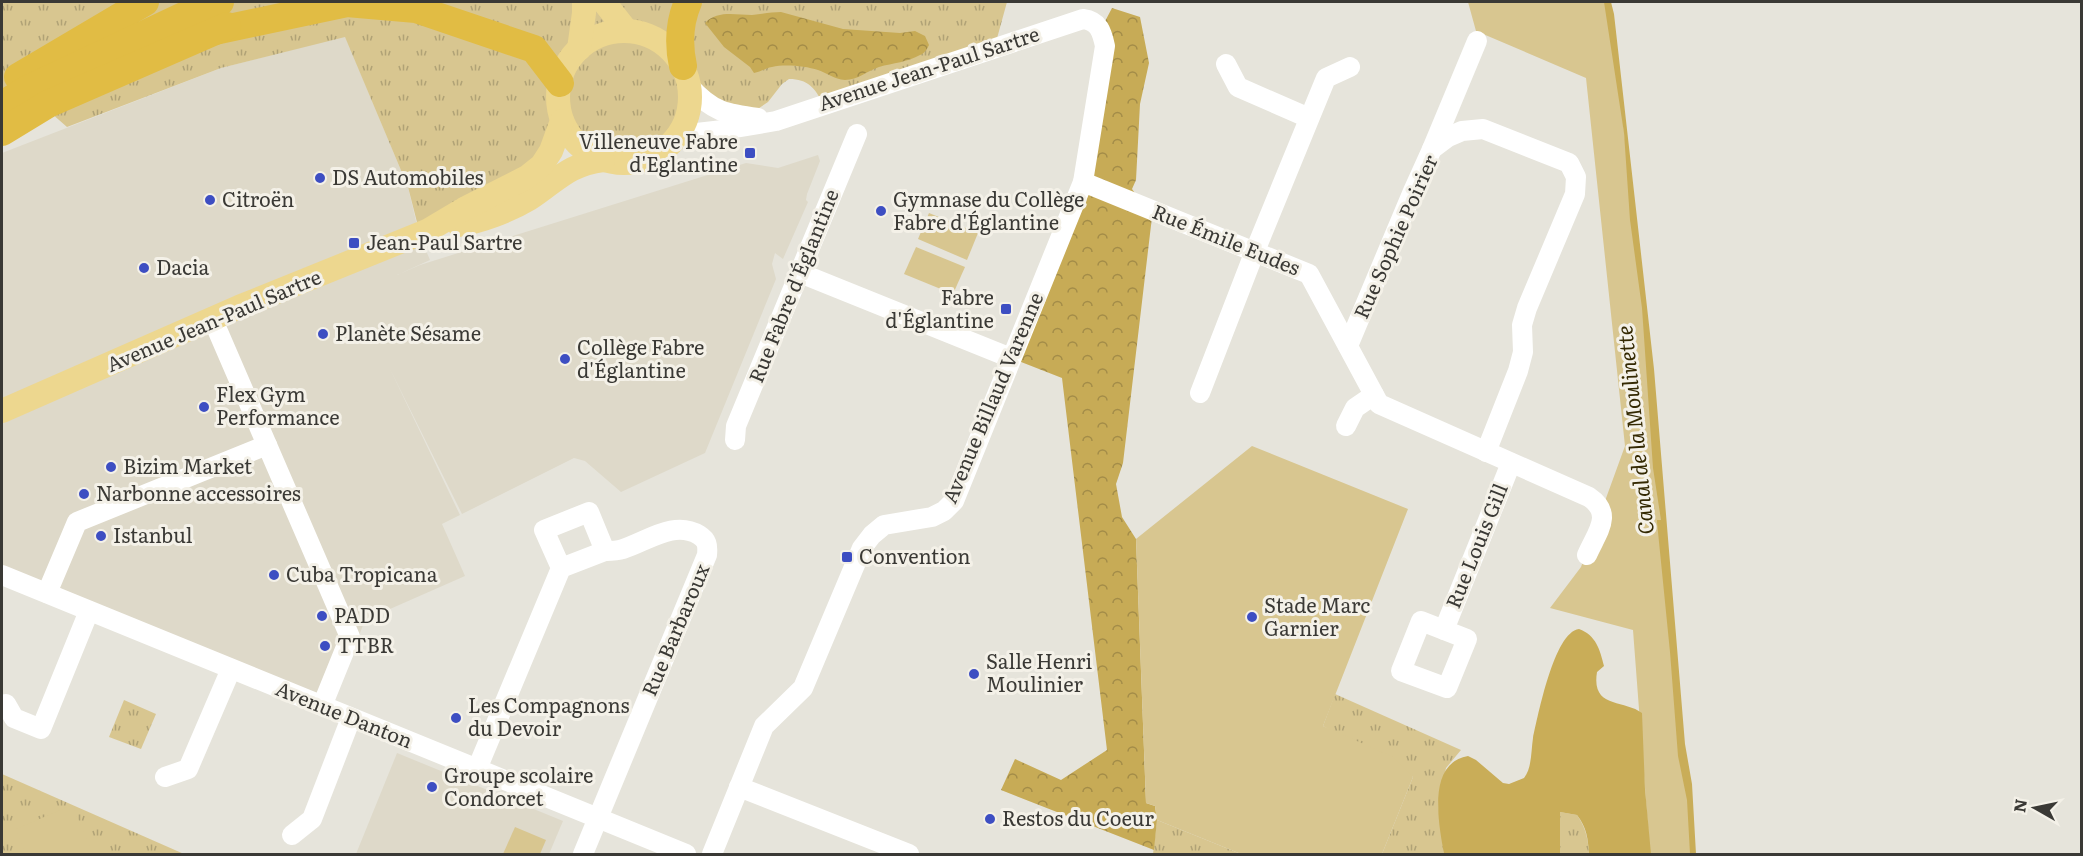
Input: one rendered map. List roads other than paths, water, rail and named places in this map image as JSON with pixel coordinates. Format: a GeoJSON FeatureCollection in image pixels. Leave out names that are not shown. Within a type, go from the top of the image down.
{"type":"FeatureCollection","features":[{"type":"Feature","properties":{"kind":"highway"},"geometry":{"type":"LineString","coordinates":[[2,87],[84,36],[145,2]]}},
{"type":"Feature","properties":{"kind":"highway"},"geometry":{"type":"LineString","coordinates":[[2,105],[26,90],[180,17],[220,2]]}},
{"type":"Feature","properties":{"kind":"highway"},"geometry":{"type":"LineString","coordinates":[[2,132],[48,104],[210,32],[297,2]]}},
{"type":"Feature","properties":{"kind":"highway"},"geometry":{"type":"LineString","coordinates":[[687,76],[679,48],[680,30],[688,2]]}},
{"type":"Feature","properties":{"kind":"highway"},"geometry":{"type":"LineString","coordinates":[[210,32],[347,3],[416,9],[534,50],[560,83]]}},
{"type":"Feature","properties":{"kind":"main road"},"geometry":{"type":"LineString","coordinates":[[579,49],[584,2]]}},
{"type":"Feature","properties":{"kind":"main road"},"geometry":{"type":"LineString","coordinates":[[604,2],[626,30]]}},
{"type":"Feature","properties":{"kind":"main road"},"geometry":{"type":"LineString","coordinates":[[626,30],[643,33],[659,40],[673,51],[687,76],[690,108],[679,135],[663,151],[633,163],[619,163],[603,160],[587,152],[573,139],[562,121],[560,83],[566,65],[579,49],[592,39],[609,32],[626,30]]}},
{"type":"Feature","properties":{"kind":"main road","name":"Avenue Jean-Paul Sartre"},"geometry":{"type":"LineString","coordinates":[[2,411],[239,307],[427,231],[510,186],[542,165],[551,151],[562,121]]}},
{"type":"Feature","properties":{"kind":"main road","name":"Avenue Jean-Paul Sartre"},"geometry":{"type":"LineString","coordinates":[[427,231],[470,223],[511,208],[528,200],[567,170],[588,162],[603,160]]}},
{"type":"Feature","properties":{"kind":"street","name":"Avenue Billaud Varenne"},"geometry":{"type":"LineString","coordinates":[[712,855],[764,726],[803,688],[862,548],[884,525],[932,517],[944,511],[954,501],[1083,182],[1105,46],[1101,29],[1094,23],[1083,20]]}},
{"type":"Feature","properties":{"kind":"street","name":"Avenue Jean-Paul Sartre"},"geometry":{"type":"LineString","coordinates":[[776,121],[1083,20]]}},
{"type":"Feature","properties":{"kind":"street"},"geometry":{"type":"LineString","coordinates":[[1432,149],[1477,41]]}},
{"type":"Feature","properties":{"kind":"street"},"geometry":{"type":"LineString","coordinates":[[1226,64],[1238,87],[1309,118]]}},
{"type":"Feature","properties":{"kind":"street"},"geometry":{"type":"LineString","coordinates":[[1200,393],[1326,78],[1350,67]]}},
{"type":"Feature","properties":{"kind":"street"},"geometry":{"type":"LineString","coordinates":[[687,76],[701,98],[724,113],[776,121]]}},
{"type":"Feature","properties":{"kind":"street"},"geometry":{"type":"LineString","coordinates":[[679,135],[776,121]]}},
{"type":"Feature","properties":{"kind":"street","name":"Rue Sophie Poirier"},"geometry":{"type":"LineString","coordinates":[[1348,346],[1432,149],[1448,137],[1462,131],[1484,129],[1569,163],[1576,177],[1575,194],[1527,308],[1522,325],[1523,352],[1518,371],[1486,452]]}},
{"type":"Feature","properties":{"kind":"street","name":"Rue Fabre d'Églantine"},"geometry":{"type":"LineString","coordinates":[[735,440],[736,426],[857,134]]}},
{"type":"Feature","properties":{"kind":"street","name":"Rue Émile Eudes"},"geometry":{"type":"LineString","coordinates":[[1083,182],[1310,274],[1379,404],[1589,497],[1600,506],[1603,518],[1587,555]]}},
{"type":"Feature","properties":{"kind":"street"},"geometry":{"type":"LineString","coordinates":[[800,273],[1011,358]]}},
{"type":"Feature","properties":{"kind":"street"},"geometry":{"type":"LineString","coordinates":[[213,320],[350,637],[322,706]]}},
{"type":"Feature","properties":{"kind":"street"},"geometry":{"type":"LineString","coordinates":[[1346,426],[1354,408],[1374,395]]}},
{"type":"Feature","properties":{"kind":"street"},"geometry":{"type":"LineString","coordinates":[[47,593],[77,522],[267,445]]}},
{"type":"Feature","properties":{"kind":"street","name":"Rue Louis Gill"},"geometry":{"type":"LineString","coordinates":[[1444,630],[1511,463]]}},
{"type":"Feature","properties":{"kind":"street"},"geometry":{"type":"LineString","coordinates":[[477,769],[561,568],[605,551],[589,512],[544,530],[561,568]]}},
{"type":"Feature","properties":{"kind":"street","name":"Rue Barbaroux"},"geometry":{"type":"LineString","coordinates":[[583,855],[707,555],[708,545],[705,539],[691,530],[675,528],[621,550],[605,551]]}},
{"type":"Feature","properties":{"kind":"street","name":"Avenue Danton"},"geometry":{"type":"LineString","coordinates":[[2,575],[686,855]]}},
{"type":"Feature","properties":{"kind":"street"},"geometry":{"type":"LineString","coordinates":[[2,706],[6,704],[14,718],[41,729],[89,611]]}},
{"type":"Feature","properties":{"kind":"street"},"geometry":{"type":"LineString","coordinates":[[165,777],[188,770],[231,669]]}},
{"type":"Feature","properties":{"kind":"street"},"geometry":{"type":"LineString","coordinates":[[292,835],[312,819],[351,718]]}},
{"type":"Feature","properties":{"kind":"street"},"geometry":{"type":"LineString","coordinates":[[740,788],[909,855]]}},
{"type":"Feature","properties":{"kind":"place","name":"Villeneuve Fabre d'Eglantine"},"geometry":{"type":"Point","coordinates":[750,153]}},
{"type":"Feature","properties":{"kind":"place","name":"DS Automobiles"},"geometry":{"type":"Point","coordinates":[320,178]}},
{"type":"Feature","properties":{"kind":"place","name":"Citroën"},"geometry":{"type":"Point","coordinates":[210,200]}},
{"type":"Feature","properties":{"kind":"place","name":"Gymnase du Collège Fabre d'Églantine"},"geometry":{"type":"Point","coordinates":[881,211]}},
{"type":"Feature","properties":{"kind":"place","name":"Jean-Paul Sartre"},"geometry":{"type":"Point","coordinates":[354,243]}},
{"type":"Feature","properties":{"kind":"place","name":"Dacia"},"geometry":{"type":"Point","coordinates":[144,268]}},
{"type":"Feature","properties":{"kind":"place","name":"Fabre d'Églantine"},"geometry":{"type":"Point","coordinates":[1006,309]}},
{"type":"Feature","properties":{"kind":"place","name":"Planète Sésame"},"geometry":{"type":"Point","coordinates":[323,334]}},
{"type":"Feature","properties":{"kind":"place","name":"Collège Fabre d'Églantine"},"geometry":{"type":"Point","coordinates":[565,359]}},
{"type":"Feature","properties":{"kind":"place","name":"Flex Gym Performance"},"geometry":{"type":"Point","coordinates":[204,407]}},
{"type":"Feature","properties":{"kind":"place","name":"Bizim Market"},"geometry":{"type":"Point","coordinates":[111,467]}},
{"type":"Feature","properties":{"kind":"place","name":"Narbonne accessoires"},"geometry":{"type":"Point","coordinates":[84,494]}},
{"type":"Feature","properties":{"kind":"place","name":"Istanbul"},"geometry":{"type":"Point","coordinates":[101,536]}},
{"type":"Feature","properties":{"kind":"place","name":"Convention"},"geometry":{"type":"Point","coordinates":[847,557]}},
{"type":"Feature","properties":{"kind":"place","name":"Cuba Tropicana"},"geometry":{"type":"Point","coordinates":[274,575]}},
{"type":"Feature","properties":{"kind":"place","name":"PADD"},"geometry":{"type":"Point","coordinates":[322,616]}},
{"type":"Feature","properties":{"kind":"place","name":"Stade Marc Garnier"},"geometry":{"type":"Point","coordinates":[1252,617]}},
{"type":"Feature","properties":{"kind":"place","name":"TTBR"},"geometry":{"type":"Point","coordinates":[325,646]}},
{"type":"Feature","properties":{"kind":"place","name":"Salle Henri Moulinier"},"geometry":{"type":"Point","coordinates":[974,674]}},
{"type":"Feature","properties":{"kind":"place","name":"Les Compagnons du Devoir"},"geometry":{"type":"Point","coordinates":[456,718]}},
{"type":"Feature","properties":{"kind":"place","name":"Groupe scolaire Condorcet"},"geometry":{"type":"Point","coordinates":[432,787]}},
{"type":"Feature","properties":{"kind":"place","name":"Restos du Coeur"},"geometry":{"type":"Point","coordinates":[990,819]}},
{"type":"Feature","properties":{"kind":"water label","name":"Canal de la Moulinette"},"geometry":{"type":"Point","coordinates":[1636,430]}}]}
